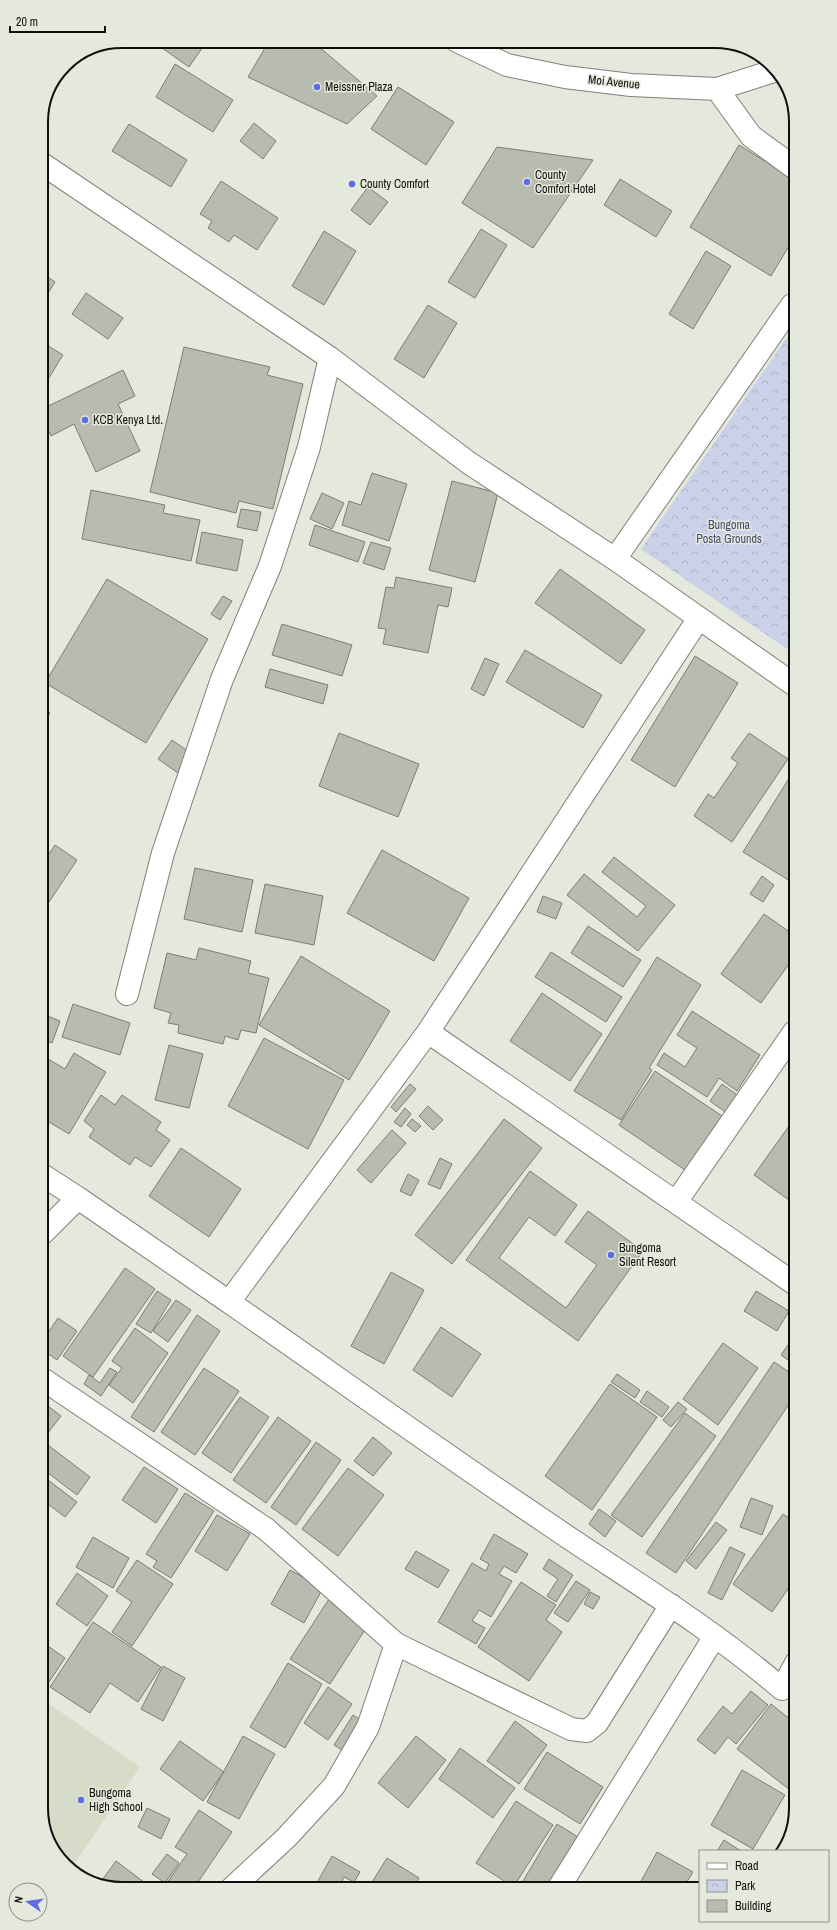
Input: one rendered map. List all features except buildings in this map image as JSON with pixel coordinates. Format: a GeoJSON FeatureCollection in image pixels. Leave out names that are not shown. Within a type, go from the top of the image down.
{"type":"FeatureCollection","features":[{"type":"Feature","properties":{"kind":"street","name":"Moi Avenue"},"geometry":{"type":"LineString","coordinates":[[472,48],[507,65],[565,77],[631,85],[717,89],[771,73]]}},
{"type":"Feature","properties":{"kind":"street"},"geometry":{"type":"LineString","coordinates":[[717,89],[751,136],[789,164]]}},
{"type":"Feature","properties":{"kind":"street"},"geometry":{"type":"LineString","coordinates":[[48,168],[330,358],[469,463],[615,559],[789,681]]}},
{"type":"Feature","properties":{"kind":"street"},"geometry":{"type":"LineString","coordinates":[[615,559],[789,309]]}},
{"type":"Feature","properties":{"kind":"street"},"geometry":{"type":"LineString","coordinates":[[127,994],[163,853],[222,679],[272,559],[309,447],[330,358]]}},
{"type":"Feature","properties":{"kind":"street"},"geometry":{"type":"LineString","coordinates":[[230,1302],[428,1032],[699,618]]}},
{"type":"Feature","properties":{"kind":"street"},"geometry":{"type":"LineString","coordinates":[[428,1032],[789,1280]]}},
{"type":"Feature","properties":{"kind":"street"},"geometry":{"type":"LineString","coordinates":[[676,1202],[789,1039]]}},
{"type":"Feature","properties":{"kind":"street"},"geometry":{"type":"LineString","coordinates":[[48,1179],[230,1302],[543,1521],[715,1636],[753,1663],[782,1688],[789,1676]]}},
{"type":"Feature","properties":{"kind":"street"},"geometry":{"type":"LineString","coordinates":[[48,1228],[78,1198]]}},
{"type":"Feature","properties":{"kind":"street"},"geometry":{"type":"LineString","coordinates":[[48,1383],[266,1529],[396,1644],[571,1728],[587,1731],[597,1723],[671,1606]]}},
{"type":"Feature","properties":{"kind":"street"},"geometry":{"type":"LineString","coordinates":[[562,1882],[715,1636]]}},
{"type":"Feature","properties":{"kind":"street"},"geometry":{"type":"LineString","coordinates":[[238,1882],[286,1838],[334,1786],[368,1727],[396,1644]]}},
{"type":"Feature","properties":{"kind":"shaded area","name":"Bungoma High School"},"geometry":{"type":"Polygon","coordinates":[[[48,1703],[140,1767],[74,1864],[60,1849],[52,1832],[49,1818],[48,1703]]]}},
{"type":"Feature","properties":{"kind":"green space","name":"Bungoma Posta Grounds"},"geometry":{"type":"Polygon","coordinates":[[[789,334],[789,650],[641,549],[789,334]]]}},
{"type":"Feature","properties":{"kind":"place","name":"Meissner Plaza"},"geometry":{"type":"Point","coordinates":[317,87]}},
{"type":"Feature","properties":{"kind":"place","name":"County Comfort Hotel"},"geometry":{"type":"Point","coordinates":[527,182]}},
{"type":"Feature","properties":{"kind":"place","name":"County Comfort"},"geometry":{"type":"Point","coordinates":[352,184]}},
{"type":"Feature","properties":{"kind":"place","name":"KCB Kenya Ltd."},"geometry":{"type":"Point","coordinates":[85,420]}},
{"type":"Feature","properties":{"kind":"place","name":"Bungoma Silent Resort"},"geometry":{"type":"Point","coordinates":[611,1255]}},
{"type":"Feature","properties":{"kind":"place","name":"Bungoma High School"},"geometry":{"type":"Point","coordinates":[81,1800]}}]}
